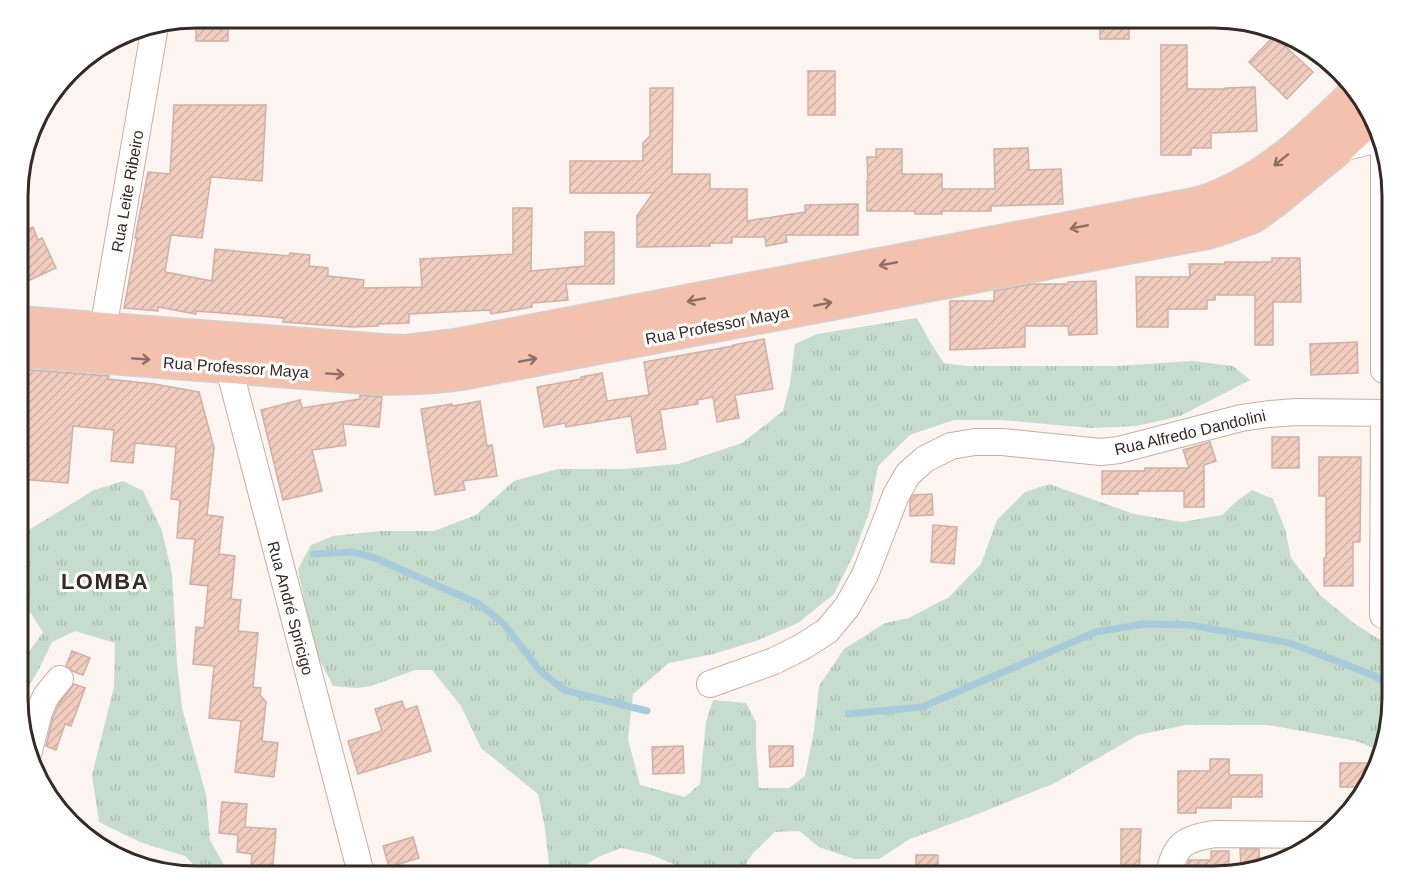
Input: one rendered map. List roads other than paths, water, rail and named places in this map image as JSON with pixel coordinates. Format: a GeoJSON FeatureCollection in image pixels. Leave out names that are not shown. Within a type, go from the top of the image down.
{"type":"FeatureCollection","features":[{"type":"Feature","properties":{"kind":"main road","name":"Rua Professor Maya"},"geometry":{"type":"LineString","coordinates":[[1326,141],[1352,100]]}},
{"type":"Feature","properties":{"kind":"main road","name":"Rua Professor Maya"},"geometry":{"type":"LineString","coordinates":[[28,349],[101,343],[225,352],[405,352],[459,359],[1114,235],[1219,198],[1254,180],[1272,167],[1364,120]]}},
{"type":"Feature","properties":{"kind":"main road","name":"Rua Professor Maya"},"geometry":{"type":"LineString","coordinates":[[28,325],[101,343]]}},
{"type":"Feature","properties":{"kind":"street","name":"Rua Leite Ribeiro"},"geometry":{"type":"LineString","coordinates":[[101,343],[154,34]]}},
{"type":"Feature","properties":{"kind":"street"},"geometry":{"type":"LineString","coordinates":[[1326,141],[1373,139]]}},
{"type":"Feature","properties":{"kind":"street","name":"Rua André Spricigo"},"geometry":{"type":"LineString","coordinates":[[225,352],[359,866]]}},
{"type":"Feature","properties":{"kind":"street","name":"Rua Alfredo Dandolini"},"geometry":{"type":"LineString","coordinates":[[710,684],[774,661],[827,631],[847,606],[866,575],[896,495],[908,474],[925,459],[951,446],[975,442],[1002,442],[1101,452],[1119,450],[1241,418],[1269,414],[1382,413]]}},
{"type":"Feature","properties":{"kind":"street"},"geometry":{"type":"LineString","coordinates":[[33,736],[46,696],[60,679]]}},
{"type":"Feature","properties":{"kind":"street"},"geometry":{"type":"LineString","coordinates":[[1172,865],[1184,843],[1198,836],[1313,834]]}},
{"type":"Feature","properties":{"kind":"waterway"},"geometry":{"type":"LineString","coordinates":[[313,554],[353,552],[375,558],[479,604],[504,624],[539,670],[564,690],[647,711]]}},
{"type":"Feature","properties":{"kind":"waterway"},"geometry":{"type":"LineString","coordinates":[[848,714],[922,707],[1096,632],[1144,624],[1190,625],[1290,643],[1375,676],[1382,681]]}},
{"type":"Feature","properties":{"kind":"district","name":"LOMBA"},"geometry":{"type":"Point","coordinates":[105,581]}}]}
